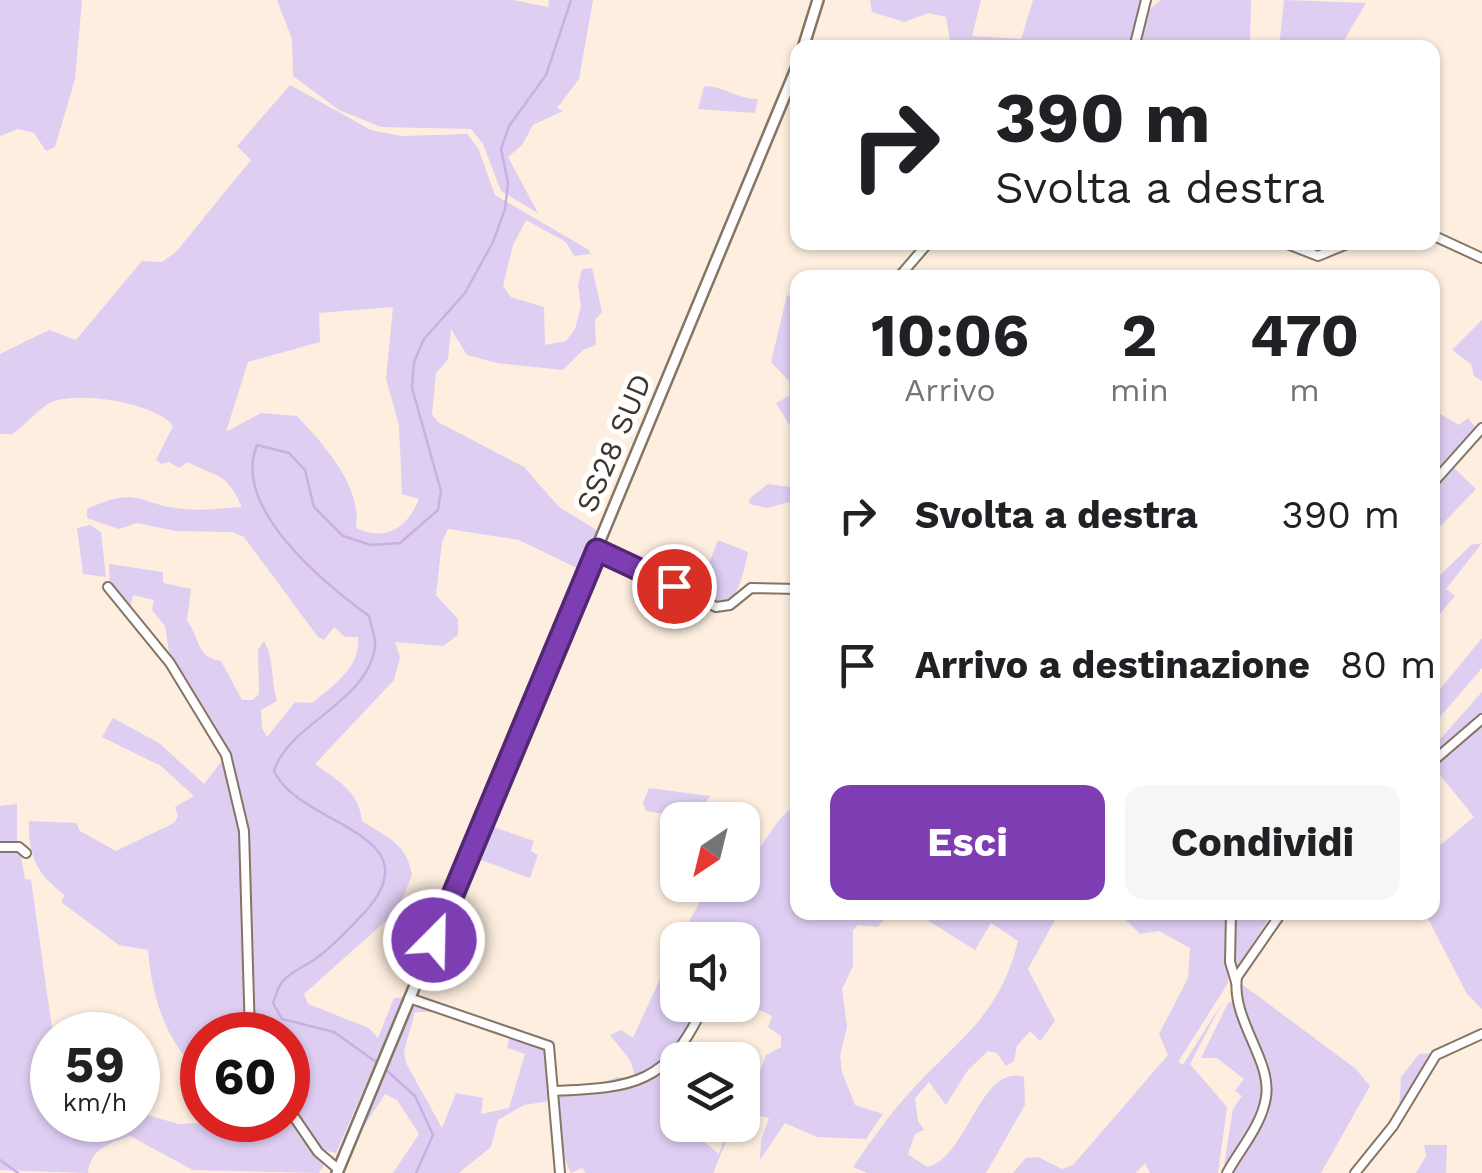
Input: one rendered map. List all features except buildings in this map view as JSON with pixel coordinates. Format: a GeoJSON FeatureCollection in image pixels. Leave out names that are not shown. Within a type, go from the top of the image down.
{"type":"FeatureCollection","features":[{"type":"Feature","properties":{"kind":"main road"},"geometry":{"type":"LineString","coordinates":[[806,40],[818,0]]}},
{"type":"Feature","properties":{"kind":"main road","name":"SS28 SUD"},"geometry":{"type":"LineString","coordinates":[[337,1171],[790,96]]}},
{"type":"Feature","properties":{"kind":"street"},"geometry":{"type":"LineString","coordinates":[[1136,40],[1146,0]]}},
{"type":"Feature","properties":{"kind":"street"},"geometry":{"type":"LineString","coordinates":[[1440,239],[1482,258]]}},
{"type":"Feature","properties":{"kind":"street"},"geometry":{"type":"LineString","coordinates":[[905,270],[921,250]]}},
{"type":"Feature","properties":{"kind":"street"},"geometry":{"type":"LineString","coordinates":[[1303,250],[1318,256],[1333,250]]}},
{"type":"Feature","properties":{"kind":"street"},"geometry":{"type":"LineString","coordinates":[[1440,475],[1482,428]]}},
{"type":"Feature","properties":{"kind":"street"},"geometry":{"type":"LineString","coordinates":[[597,550],[716,607],[730,604],[751,588],[790,589]]}},
{"type":"Feature","properties":{"kind":"street"},"geometry":{"type":"LineString","coordinates":[[108,588],[170,663],[226,756],[244,830],[249,1012]]}},
{"type":"Feature","properties":{"kind":"street"},"geometry":{"type":"LineString","coordinates":[[1440,755],[1482,719]]}},
{"type":"Feature","properties":{"kind":"street"},"geometry":{"type":"LineString","coordinates":[[0,847],[19,847],[26,853]]}},
{"type":"Feature","properties":{"kind":"street"},"geometry":{"type":"LineString","coordinates":[[1227,1173],[1258,1120],[1267,1092],[1242,1021],[1230,967],[1231,920]]}},
{"type":"Feature","properties":{"kind":"street"},"geometry":{"type":"LineString","coordinates":[[1236,982],[1243,962],[1276,920]]}},
{"type":"Feature","properties":{"kind":"street"},"geometry":{"type":"LineString","coordinates":[[410,998],[546,1043],[552,1054],[560,1173]]}},
{"type":"Feature","properties":{"kind":"street"},"geometry":{"type":"LineString","coordinates":[[553,1091],[614,1088],[648,1078],[676,1053],[694,1022]]}},
{"type":"Feature","properties":{"kind":"street"},"geometry":{"type":"LineString","coordinates":[[1355,1173],[1393,1126],[1436,1055],[1482,1034]]}},
{"type":"Feature","properties":{"kind":"street"},"geometry":{"type":"LineString","coordinates":[[310,1140],[337,1171]]}},
{"type":"Feature","properties":{"kind":"shaded area"},"geometry":{"type":"Polygon","coordinates":[[[0,0],[82,0],[75,79],[55,147],[46,151],[34,133],[18,129],[0,136],[0,0]]]}},
{"type":"Feature","properties":{"kind":"shaded area"},"geometry":{"type":"Polygon","coordinates":[[[277,0],[513,0],[548,7],[549,0],[593,0],[579,79],[557,108],[563,111],[533,125],[522,145],[508,157],[538,213],[501,191],[483,144],[471,129],[381,127],[339,110],[293,76],[292,39],[277,0]]]}},
{"type":"Feature","properties":{"kind":"shaded area"},"geometry":{"type":"Polygon","coordinates":[[[870,0],[981,0],[972,36],[1021,39],[1033,0],[1143,0],[1134,40],[950,40],[946,17],[929,13],[904,22],[872,12],[870,0]]]}},
{"type":"Feature","properties":{"kind":"shaded area"},"geometry":{"type":"Polygon","coordinates":[[[1161,0],[1251,0],[1250,40],[1138,40],[1147,12],[1161,0]]]}},
{"type":"Feature","properties":{"kind":"shaded area"},"geometry":{"type":"Polygon","coordinates":[[[1284,0],[1366,3],[1344,40],[1280,40],[1284,0]]]}},
{"type":"Feature","properties":{"kind":"shaded area"},"geometry":{"type":"Polygon","coordinates":[[[290,85],[371,130],[401,136],[467,134],[478,148],[495,195],[589,250],[590,254],[574,256],[566,242],[526,220],[513,245],[503,286],[511,297],[544,307],[545,345],[566,341],[575,329],[581,306],[578,285],[582,269],[592,268],[602,312],[595,320],[596,345],[583,350],[563,370],[497,363],[467,355],[451,329],[448,359],[436,373],[432,414],[438,422],[524,467],[559,507],[600,532],[585,553],[583,571],[519,540],[448,529],[442,542],[436,595],[458,619],[458,635],[443,646],[395,642],[400,657],[394,680],[315,764],[352,794],[362,821],[400,848],[412,875],[398,910],[304,994],[308,1004],[369,1028],[378,1038],[394,998],[404,997],[336,1153],[319,1149],[310,1136],[310,1012],[252,1012],[244,814],[228,754],[170,659],[165,626],[152,610],[154,600],[133,595],[130,609],[110,587],[109,564],[163,572],[163,583],[191,589],[187,621],[207,656],[221,661],[242,700],[253,700],[259,694],[258,650],[264,641],[277,701],[261,710],[267,737],[295,702],[312,703],[344,674],[355,657],[358,637],[345,637],[334,627],[324,640],[318,637],[244,537],[232,532],[175,531],[137,523],[119,529],[87,518],[87,509],[129,497],[186,509],[242,507],[220,477],[188,462],[179,468],[156,460],[173,426],[164,418],[133,405],[76,398],[48,404],[12,434],[0,434],[0,354],[49,330],[76,340],[142,261],[162,262],[176,252],[251,160],[237,146],[290,85]],[[393,307],[319,313],[320,342],[248,362],[226,432],[261,413],[297,416],[330,454],[347,482],[356,512],[356,528],[386,533],[402,525],[419,499],[402,494],[399,425],[386,379],[393,307]]]}},
{"type":"Feature","properties":{"kind":"shaded area"},"geometry":{"type":"Polygon","coordinates":[[[704,86],[758,99],[755,113],[698,109],[704,86]]]}},
{"type":"Feature","properties":{"kind":"shaded area"},"geometry":{"type":"Polygon","coordinates":[[[787,295],[790,296],[790,426],[776,403],[789,396],[789,381],[771,362],[787,295]]]}},
{"type":"Feature","properties":{"kind":"shaded area"},"geometry":{"type":"Polygon","coordinates":[[[1482,320],[1482,381],[1474,376],[1471,364],[1452,350],[1482,320]]]}},
{"type":"Feature","properties":{"kind":"shaded area"},"geometry":{"type":"Polygon","coordinates":[[[1440,414],[1459,425],[1468,418],[1476,428],[1440,471],[1440,414]]]}},
{"type":"Feature","properties":{"kind":"shaded area"},"geometry":{"type":"Polygon","coordinates":[[[1451,465],[1476,489],[1440,527],[1440,480],[1451,465]]]}},
{"type":"Feature","properties":{"kind":"shaded area"},"geometry":{"type":"Polygon","coordinates":[[[768,484],[790,487],[790,502],[767,508],[749,504],[750,498],[768,484]]]}},
{"type":"Feature","properties":{"kind":"shaded area"},"geometry":{"type":"Polygon","coordinates":[[[90,525],[101,532],[106,577],[83,574],[77,528],[90,525]]]}},
{"type":"Feature","properties":{"kind":"shaded area"},"geometry":{"type":"Polygon","coordinates":[[[718,540],[748,552],[735,594],[721,601],[679,586],[682,579],[700,586],[718,540]]]}},
{"type":"Feature","properties":{"kind":"shaded area"},"geometry":{"type":"Polygon","coordinates":[[[1482,543],[1446,589],[1455,596],[1440,614],[1440,575],[1471,545],[1482,543]]]}},
{"type":"Feature","properties":{"kind":"shaded area"},"geometry":{"type":"Polygon","coordinates":[[[1482,638],[1482,668],[1440,717],[1440,689],[1482,638]]]}},
{"type":"Feature","properties":{"kind":"shaded area"},"geometry":{"type":"Polygon","coordinates":[[[1482,692],[1482,713],[1442,748],[1440,739],[1482,692]]]}},
{"type":"Feature","properties":{"kind":"shaded area"},"geometry":{"type":"Polygon","coordinates":[[[113,718],[159,743],[204,784],[224,758],[243,841],[247,1012],[180,1012],[180,1050],[163,1018],[148,950],[119,945],[61,902],[65,895],[41,872],[30,845],[29,821],[76,823],[80,831],[116,851],[174,823],[178,816],[175,807],[194,796],[161,766],[102,737],[113,718]]]}},
{"type":"Feature","properties":{"kind":"shaded area"},"geometry":{"type":"Polygon","coordinates":[[[1482,724],[1482,1009],[1467,994],[1429,920],[1440,920],[1440,845],[1474,817],[1440,775],[1440,760],[1482,724]]]}},
{"type":"Feature","properties":{"kind":"shaded area"},"geometry":{"type":"Polygon","coordinates":[[[649,788],[710,796],[706,802],[660,802],[660,813],[646,811],[643,803],[649,788]]]}},
{"type":"Feature","properties":{"kind":"shaded area"},"geometry":{"type":"Polygon","coordinates":[[[17,804],[17,843],[0,844],[0,806],[17,804]]]}},
{"type":"Feature","properties":{"kind":"shaded area"},"geometry":{"type":"Polygon","coordinates":[[[790,810],[790,920],[884,920],[878,927],[858,925],[853,930],[853,966],[842,989],[847,1027],[840,1056],[855,1105],[883,1114],[866,1139],[817,1137],[785,1123],[760,1160],[761,1140],[769,1118],[760,1116],[760,1072],[766,1055],[781,1047],[781,1036],[768,1027],[772,1016],[760,1010],[760,922],[689,922],[700,902],[760,902],[760,846],[790,810]]]}},
{"type":"Feature","properties":{"kind":"shaded area"},"geometry":{"type":"Polygon","coordinates":[[[487,825],[534,841],[531,851],[538,855],[530,878],[473,857],[487,825]]]}},
{"type":"Feature","properties":{"kind":"shaded area"},"geometry":{"type":"Polygon","coordinates":[[[0,849],[20,851],[25,879],[31,880],[50,1012],[30,1012],[30,1142],[114,1142],[97,1153],[88,1173],[0,1170],[0,849]]]}},
{"type":"Feature","properties":{"kind":"shaded area"},"geometry":{"type":"Polygon","coordinates":[[[927,920],[1055,920],[1028,969],[1055,1021],[1040,1041],[1030,1031],[1017,1046],[1014,1061],[1006,1066],[997,1053],[988,1051],[968,1070],[946,1105],[929,1082],[915,1098],[918,1121],[924,1130],[915,1134],[908,1154],[927,1167],[941,1160],[984,1097],[1009,1077],[1024,1077],[1025,1105],[986,1173],[867,1173],[853,1167],[902,1101],[989,1008],[1018,941],[991,923],[975,950],[927,920]]]}},
{"type":"Feature","properties":{"kind":"shaded area"},"geometry":{"type":"Polygon","coordinates":[[[1126,920],[1228,920],[1228,983],[1178,1062],[1183,1065],[1222,1003],[1190,1064],[1227,1107],[1218,1173],[1150,1173],[1145,1163],[1136,1173],[1013,1173],[1026,1158],[1038,1157],[1062,1169],[1073,1165],[1168,1055],[1159,1034],[1188,978],[1190,948],[1159,931],[1140,934],[1126,920]]]}},
{"type":"Feature","properties":{"kind":"shaded area"},"geometry":{"type":"Polygon","coordinates":[[[1234,920],[1268,920],[1235,972],[1234,920]]]}},
{"type":"Feature","properties":{"kind":"shaded area"},"geometry":{"type":"Polygon","coordinates":[[[660,979],[660,1022],[691,1022],[679,1042],[660,1042],[660,1062],[635,1076],[630,1060],[610,1035],[621,1030],[633,1038],[660,979]]]}},
{"type":"Feature","properties":{"kind":"shaded area"},"geometry":{"type":"Polygon","coordinates":[[[1239,982],[1356,1069],[1370,1086],[1321,1173],[1230,1173],[1268,1102],[1239,982]]]}},
{"type":"Feature","properties":{"kind":"shaded area"},"geometry":{"type":"Polygon","coordinates":[[[1235,1000],[1264,1091],[1255,1119],[1223,1173],[1233,1109],[1242,1096],[1235,1091],[1244,1079],[1217,1058],[1201,1058],[1228,1003],[1235,1000]]]}},
{"type":"Feature","properties":{"kind":"shaded area"},"geometry":{"type":"Polygon","coordinates":[[[416,1003],[442,1012],[415,1012],[404,1051],[406,1063],[442,1128],[456,1093],[483,1098],[481,1114],[509,1108],[525,1054],[507,1048],[510,1034],[537,1044],[548,1056],[550,1101],[524,1105],[498,1120],[491,1147],[459,1173],[393,1173],[419,1134],[397,1100],[385,1094],[352,1145],[409,1010],[416,1003]]]}},
{"type":"Feature","properties":{"kind":"shaded area"},"geometry":{"type":"Polygon","coordinates":[[[1436,1053],[1399,1112],[1401,1077],[1419,1054],[1436,1053]]]}},
{"type":"Feature","properties":{"kind":"shaded area"},"geometry":{"type":"Polygon","coordinates":[[[660,1073],[660,1142],[705,1142],[719,1154],[726,1142],[713,1173],[586,1173],[582,1168],[571,1173],[560,1149],[558,1095],[638,1086],[660,1073]]]}},
{"type":"Feature","properties":{"kind":"shaded area"},"geometry":{"type":"Polygon","coordinates":[[[618,1077],[628,1078],[614,1082],[593,1086],[618,1077]]]}},
{"type":"Feature","properties":{"kind":"shaded area"},"geometry":{"type":"Polygon","coordinates":[[[160,1119],[180,1124],[180,1142],[310,1142],[325,1163],[319,1173],[193,1170],[141,1142],[160,1142],[160,1119]]]}},
{"type":"Feature","properties":{"kind":"shaded area"},"geometry":{"type":"Polygon","coordinates":[[[1424,1145],[1447,1145],[1446,1173],[1416,1173],[1426,1156],[1424,1145]]]}},
{"type":"Feature","properties":{"kind":"waterway"},"geometry":{"type":"LineString","coordinates":[[379,1064],[334,1032],[282,1019],[273,1003],[286,978],[329,948],[366,911],[383,885],[384,864],[374,846],[288,790],[274,771],[295,740],[358,683],[369,666],[375,643],[369,616],[307,564],[269,518],[257,494],[253,469],[257,445],[289,453],[305,470],[314,507],[343,536],[371,545],[400,543],[438,510],[441,491],[412,388],[414,362],[424,339],[465,293],[493,242],[505,209],[508,183],[501,149],[509,126],[546,75],[571,0]]}},
{"type":"Feature","properties":{"kind":"waterway"},"geometry":{"type":"LineString","coordinates":[[385,1069],[415,1096],[433,1135],[416,1173]]}},
{"type":"Feature","properties":{"kind":"waterway"},"geometry":{"type":"LineString","coordinates":[[0,1160],[18,1173]]}},
{"type":"Feature","properties":{"kind":"route"},"geometry":{"type":"LineString","coordinates":[[434,940],[597,550],[674,586]]}}]}
